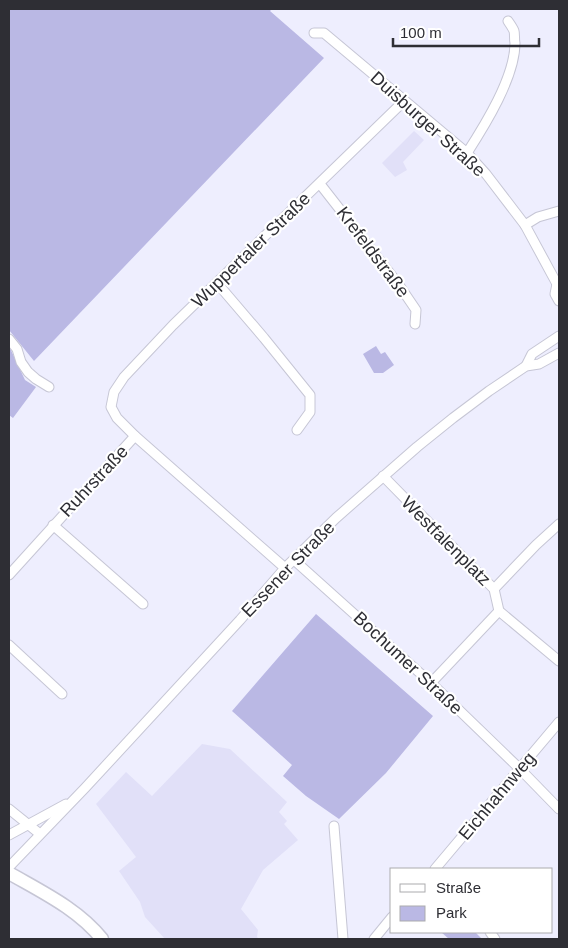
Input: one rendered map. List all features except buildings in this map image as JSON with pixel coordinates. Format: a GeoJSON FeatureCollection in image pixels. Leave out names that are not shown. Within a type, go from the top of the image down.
{"type":"FeatureCollection","features":[{"type":"Feature","properties":{"kind":"main road"},"geometry":{"type":"LineString","coordinates":[[9,872],[73,911],[89,924],[102,939]]}},
{"type":"Feature","properties":{"kind":"street"},"geometry":{"type":"LineString","coordinates":[[467,153],[484,127],[512,63],[515,48],[514,32],[508,21]]}},
{"type":"Feature","properties":{"kind":"street","name":"Duisburger Straße"},"geometry":{"type":"LineString","coordinates":[[314,33],[324,33],[467,153],[486,174],[525,225],[558,285],[556,294],[559,301]]}},
{"type":"Feature","properties":{"kind":"street","name":"Wuppertaler Straße"},"geometry":{"type":"LineString","coordinates":[[135,436],[117,418],[111,407],[114,392],[124,377],[173,325],[404,101]]}},
{"type":"Feature","properties":{"kind":"street","name":"Krefeldstraße"},"geometry":{"type":"LineString","coordinates":[[320,184],[399,285],[416,310],[415,324]]}},
{"type":"Feature","properties":{"kind":"street"},"geometry":{"type":"LineString","coordinates":[[525,225],[538,217],[559,210]]}},
{"type":"Feature","properties":{"kind":"street"},"geometry":{"type":"LineString","coordinates":[[217,283],[310,396],[310,412],[296,430]]}},
{"type":"Feature","properties":{"kind":"street","name":"Essener Straße"},"geometry":{"type":"LineString","coordinates":[[526,366],[532,354],[559,336]]}},
{"type":"Feature","properties":{"kind":"street"},"geometry":{"type":"LineString","coordinates":[[9,339],[17,349],[21,362],[28,372],[49,387]]}},
{"type":"Feature","properties":{"kind":"street","name":"Essener Straße"},"geometry":{"type":"LineString","coordinates":[[9,867],[75,799],[240,620],[285,568],[336,518],[453,418],[526,366],[539,364],[559,353]]}},
{"type":"Feature","properties":{"kind":"street"},"geometry":{"type":"LineString","coordinates":[[135,436],[285,568]]}},
{"type":"Feature","properties":{"kind":"street","name":"Ruhrstraße"},"geometry":{"type":"LineString","coordinates":[[9,576],[135,436]]}},
{"type":"Feature","properties":{"kind":"street","name":"Westfalenplatz"},"geometry":{"type":"LineString","coordinates":[[383,476],[494,589],[499,611]]}},
{"type":"Feature","properties":{"kind":"street"},"geometry":{"type":"LineString","coordinates":[[494,589],[559,524]]}},
{"type":"Feature","properties":{"kind":"street","name":"Ruhrstraße"},"geometry":{"type":"LineString","coordinates":[[53,525],[143,604]]}},
{"type":"Feature","properties":{"kind":"street","name":"Bochumer Straße"},"geometry":{"type":"LineString","coordinates":[[294,560],[431,683],[559,809]]}},
{"type":"Feature","properties":{"kind":"street"},"geometry":{"type":"LineString","coordinates":[[431,683],[499,611],[559,661]]}},
{"type":"Feature","properties":{"kind":"street"},"geometry":{"type":"LineString","coordinates":[[9,645],[62,694]]}},
{"type":"Feature","properties":{"kind":"street","name":"Eichhahnweg"},"geometry":{"type":"LineString","coordinates":[[436,868],[559,722]]}},
{"type":"Feature","properties":{"kind":"street","name":"Essener Straße"},"geometry":{"type":"LineString","coordinates":[[9,835],[75,799]]}},
{"type":"Feature","properties":{"kind":"street"},"geometry":{"type":"LineString","coordinates":[[9,809],[40,834]]}},
{"type":"Feature","properties":{"kind":"street"},"geometry":{"type":"LineString","coordinates":[[334,826],[342,939]]}},
{"type":"Feature","properties":{"kind":"street"},"geometry":{"type":"LineString","coordinates":[[374,939],[390,919]]}},
{"type":"Feature","properties":{"kind":"shaded area"},"geometry":{"type":"Polygon","coordinates":[[[414,131],[424,140],[403,162],[407,170],[395,177],[382,163],[414,131]]]}},
{"type":"Feature","properties":{"kind":"shaded area"},"geometry":{"type":"Polygon","coordinates":[[[202,744],[230,749],[287,802],[279,812],[287,821],[284,824],[298,840],[263,870],[241,909],[258,930],[257,937],[259,939],[165,939],[145,917],[140,902],[119,871],[136,857],[96,804],[126,772],[152,796],[202,744]]]}},
{"type":"Feature","properties":{"kind":"green space"},"geometry":{"type":"Polygon","coordinates":[[[9,9],[272,9],[270,11],[324,58],[34,361],[9,330],[9,9]]]}},
{"type":"Feature","properties":{"kind":"green space"},"geometry":{"type":"Polygon","coordinates":[[[9,346],[25,380],[36,387],[13,418],[9,415],[9,346]]]}},
{"type":"Feature","properties":{"kind":"green space"},"geometry":{"type":"Polygon","coordinates":[[[376,346],[381,354],[385,352],[394,365],[383,373],[374,373],[363,354],[376,346]]]}},
{"type":"Feature","properties":{"kind":"green space"},"geometry":{"type":"Polygon","coordinates":[[[316,614],[433,716],[386,773],[339,819],[306,796],[283,776],[292,765],[232,711],[316,614]]]}},
{"type":"Feature","properties":{"kind":"green space"},"geometry":{"type":"Polygon","coordinates":[[[442,933],[476,933],[482,939],[449,939],[442,933]]]}}]}
